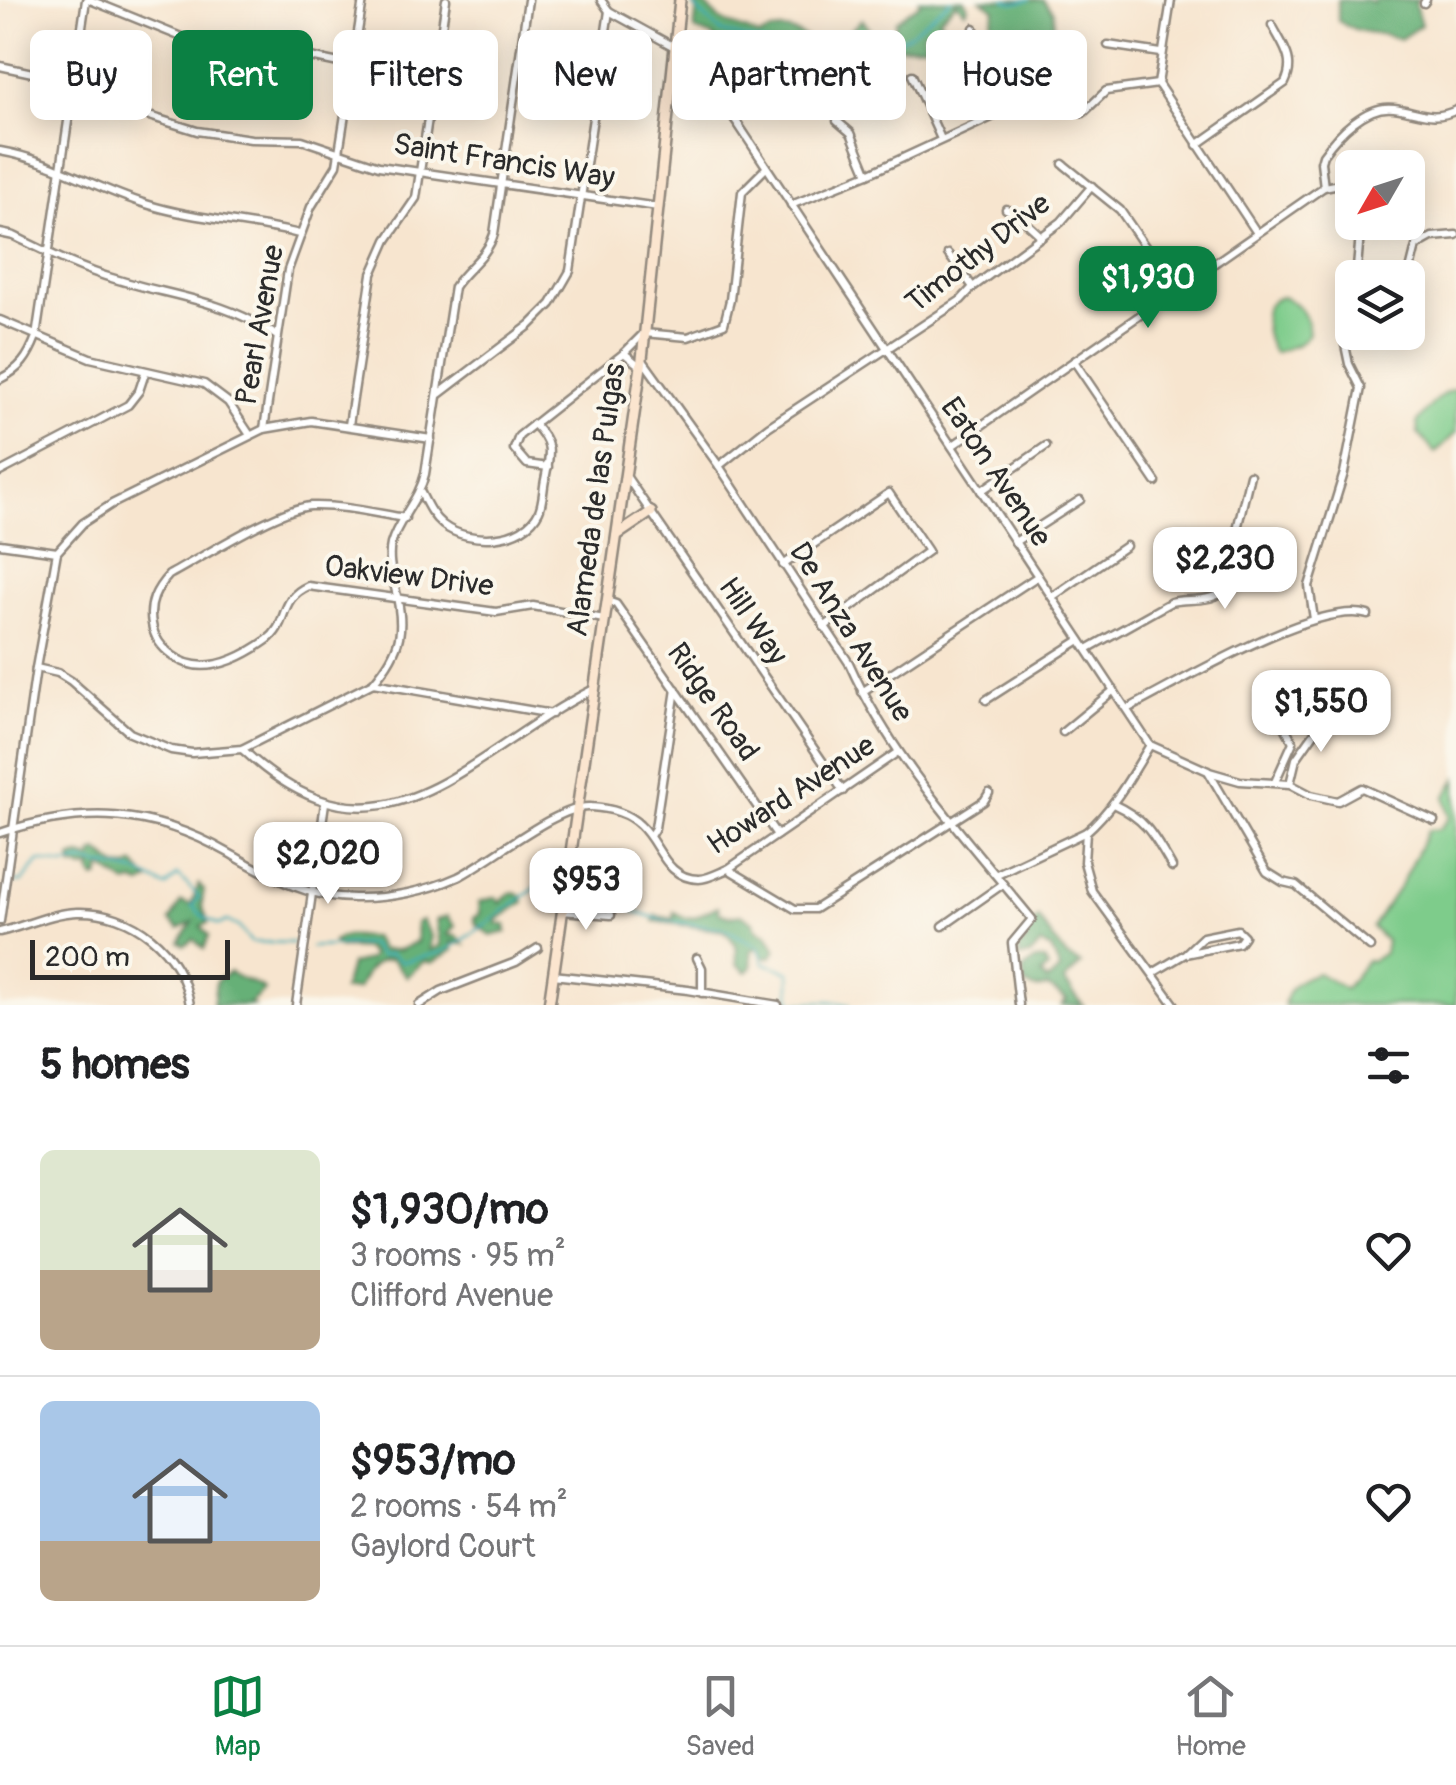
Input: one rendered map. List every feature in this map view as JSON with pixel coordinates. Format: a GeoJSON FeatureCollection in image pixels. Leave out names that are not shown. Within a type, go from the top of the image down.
{"type":"FeatureCollection","features":[{"type":"Feature","properties":{"kind":"main road","name":"Alameda de las Pulgas"},"geometry":{"type":"LineString","coordinates":[[677,30],[680,0]]}},
{"type":"Feature","properties":{"kind":"main road","name":"Alameda de las Pulgas"},"geometry":{"type":"LineString","coordinates":[[548,1005],[626,476],[672,81]]}},
{"type":"Feature","properties":{"kind":"main road"},"geometry":{"type":"LineString","coordinates":[[617,535],[651,512]]}},
{"type":"Feature","properties":{"kind":"street"},"geometry":{"type":"LineString","coordinates":[[83,30],[88,0],[211,49],[243,55],[301,55],[333,62]]}},
{"type":"Feature","properties":{"kind":"street","name":"Pearl Avenue"},"geometry":{"type":"LineString","coordinates":[[358,30],[362,0]]}},
{"type":"Feature","properties":{"kind":"street"},"geometry":{"type":"LineString","coordinates":[[349,424],[372,274],[388,240],[416,198],[446,0]]}},
{"type":"Feature","properties":{"kind":"street"},"geometry":{"type":"LineString","coordinates":[[36,668],[72,681],[112,719],[151,743],[192,753],[242,749],[373,683],[392,662],[403,630],[390,557],[392,542],[421,492],[454,287],[464,272],[490,249],[528,0]]}},
{"type":"Feature","properties":{"kind":"street"},"geometry":{"type":"LineString","coordinates":[[438,395],[530,325],[551,304],[570,270],[608,10],[602,0]]}},
{"type":"Feature","properties":{"kind":"street"},"geometry":{"type":"LineString","coordinates":[[1171,0],[1158,84],[1256,233]]}},
{"type":"Feature","properties":{"kind":"street","name":"Eaton Avenue"},"geometry":{"type":"LineString","coordinates":[[608,10],[672,43]]}},
{"type":"Feature","properties":{"kind":"street"},"geometry":{"type":"LineString","coordinates":[[1198,146],[1285,83],[1291,70],[1290,58],[1272,25]]}},
{"type":"Feature","properties":{"kind":"street"},"geometry":{"type":"LineString","coordinates":[[1108,44],[1162,54]]}},
{"type":"Feature","properties":{"kind":"street","name":"Saint Francis Way"},"geometry":{"type":"LineString","coordinates":[[0,66],[30,72]]}},
{"type":"Feature","properties":{"kind":"street"},"geometry":{"type":"LineString","coordinates":[[912,76],[941,140]]}},
{"type":"Feature","properties":{"kind":"street"},"geometry":{"type":"LineString","coordinates":[[1087,109],[1106,92],[1158,84]]}},
{"type":"Feature","properties":{"kind":"street"},"geometry":{"type":"LineString","coordinates":[[1324,188],[1321,162],[1327,149],[1356,121],[1374,110],[1391,107],[1436,117],[1456,110]]}},
{"type":"Feature","properties":{"kind":"street","name":"Saint Francis Way"},"geometry":{"type":"LineString","coordinates":[[152,117],[197,131],[252,139],[302,140],[378,166],[658,207]]}},
{"type":"Feature","properties":{"kind":"street"},"geometry":{"type":"LineString","coordinates":[[0,379],[19,368],[36,338],[68,120]]}},
{"type":"Feature","properties":{"kind":"street","name":"Pearl Avenue"},"geometry":{"type":"LineString","coordinates":[[264,429],[288,270],[299,234],[319,192],[337,166],[345,120]]}},
{"type":"Feature","properties":{"kind":"street","name":"Eaton Avenue"},"geometry":{"type":"LineString","coordinates":[[733,120],[1150,745]]}},
{"type":"Feature","properties":{"kind":"street"},"geometry":{"type":"LineString","coordinates":[[792,206],[985,120]]}},
{"type":"Feature","properties":{"kind":"street"},"geometry":{"type":"LineString","coordinates":[[837,122],[851,133],[868,174]]}},
{"type":"Feature","properties":{"kind":"street"},"geometry":{"type":"LineString","coordinates":[[0,151],[60,168],[146,204],[188,216],[269,226],[299,234]]}},
{"type":"Feature","properties":{"kind":"street"},"geometry":{"type":"LineString","coordinates":[[1063,164],[1120,210],[1175,290]]}},
{"type":"Feature","properties":{"kind":"street"},"geometry":{"type":"LineString","coordinates":[[548,467],[521,461],[514,449],[515,442],[644,333],[688,337],[724,324],[742,192],[766,168]]}},
{"type":"Feature","properties":{"kind":"street"},"geometry":{"type":"LineString","coordinates":[[952,446],[1256,233],[1324,188],[1335,185]]}},
{"type":"Feature","properties":{"kind":"street","name":"Timothy Drive"},"geometry":{"type":"LineString","coordinates":[[719,466],[768,427],[962,300],[973,287],[1042,237],[1092,186]]}},
{"type":"Feature","properties":{"kind":"street"},"geometry":{"type":"LineString","coordinates":[[1006,209],[1042,237]]}},
{"type":"Feature","properties":{"kind":"street"},"geometry":{"type":"LineString","coordinates":[[0,233],[105,276],[226,307],[250,317],[277,336]]}},
{"type":"Feature","properties":{"kind":"street"},"geometry":{"type":"LineString","coordinates":[[1412,260],[1416,246],[1432,237],[1456,235]]}},
{"type":"Feature","properties":{"kind":"street"},"geometry":{"type":"LineString","coordinates":[[948,254],[973,287]]}},
{"type":"Feature","properties":{"kind":"street"},"geometry":{"type":"LineString","coordinates":[[0,320],[90,358],[204,384],[228,402],[250,435]]}},
{"type":"Feature","properties":{"kind":"street"},"geometry":{"type":"LineString","coordinates":[[1314,619],[1309,586],[1344,472],[1361,388],[1345,350]]}},
{"type":"Feature","properties":{"kind":"street","name":"De Anza Avenue"},"geometry":{"type":"LineString","coordinates":[[624,353],[641,363],[719,466],[849,663],[898,752],[1032,920],[1012,943],[1019,1005]]}},
{"type":"Feature","properties":{"kind":"street"},"geometry":{"type":"LineString","coordinates":[[1074,360],[1156,482]]}},
{"type":"Feature","properties":{"kind":"street"},"geometry":{"type":"LineString","coordinates":[[0,472],[128,405],[139,391],[145,373]]}},
{"type":"Feature","properties":{"kind":"street"},"geometry":{"type":"LineString","coordinates":[[0,921],[36,668],[57,552],[83,523],[112,504],[264,429],[311,421],[430,439]]}},
{"type":"Feature","properties":{"kind":"street"},"geometry":{"type":"LineString","coordinates":[[421,492],[430,512],[446,528],[474,536],[503,538],[520,532],[539,511],[548,467],[550,444],[534,424]]}},
{"type":"Feature","properties":{"kind":"street"},"geometry":{"type":"LineString","coordinates":[[981,490],[1046,446]]}},
{"type":"Feature","properties":{"kind":"street"},"geometry":{"type":"LineString","coordinates":[[1086,650],[1170,602],[1212,599],[1222,592],[1250,475]]}},
{"type":"Feature","properties":{"kind":"street","name":"Hill Way"},"geometry":{"type":"LineString","coordinates":[[626,476],[843,791]]}},
{"type":"Feature","properties":{"kind":"street"},"geometry":{"type":"LineString","coordinates":[[783,565],[889,493],[928,552],[824,627]]}},
{"type":"Feature","properties":{"kind":"street"},"geometry":{"type":"LineString","coordinates":[[1016,542],[1080,500]]}},
{"type":"Feature","properties":{"kind":"street","name":"Oakview Drive"},"geometry":{"type":"LineString","coordinates":[[405,518],[307,506],[276,518],[169,575],[156,590],[151,604],[152,626],[161,646],[178,660],[194,666],[212,666],[269,638],[278,628],[286,604],[297,590],[308,586],[496,612],[534,606],[604,619]]}},
{"type":"Feature","properties":{"kind":"street"},"geometry":{"type":"LineString","coordinates":[[0,544],[57,552]]}},
{"type":"Feature","properties":{"kind":"street"},"geometry":{"type":"LineString","coordinates":[[1052,597],[1126,546]]}},
{"type":"Feature","properties":{"kind":"street"},"geometry":{"type":"LineString","coordinates":[[862,692],[1038,576]]}},
{"type":"Feature","properties":{"kind":"street","name":"Ridge Road"},"geometry":{"type":"LineString","coordinates":[[608,601],[616,604],[777,834]]}},
{"type":"Feature","properties":{"kind":"street"},"geometry":{"type":"LineString","coordinates":[[1127,709],[1277,633],[1314,619],[1358,612],[1368,615]]}},
{"type":"Feature","properties":{"kind":"street"},"geometry":{"type":"LineString","coordinates":[[986,700],[1080,640]]}},
{"type":"Feature","properties":{"kind":"street"},"geometry":{"type":"LineString","coordinates":[[373,683],[552,714]]}},
{"type":"Feature","properties":{"kind":"street"},"geometry":{"type":"LineString","coordinates":[[650,836],[656,828],[676,688]]}},
{"type":"Feature","properties":{"kind":"street"},"geometry":{"type":"LineString","coordinates":[[242,749],[280,779],[325,803],[368,808],[416,798],[594,689]]}},
{"type":"Feature","properties":{"kind":"street"},"geometry":{"type":"LineString","coordinates":[[1063,732],[1114,690]]}},
{"type":"Feature","properties":{"kind":"street"},"geometry":{"type":"LineString","coordinates":[[1290,784],[1296,759],[1326,715]]}},
{"type":"Feature","properties":{"kind":"street"},"geometry":{"type":"LineString","coordinates":[[1274,782],[1293,742],[1279,716]]}},
{"type":"Feature","properties":{"kind":"street"},"geometry":{"type":"LineString","coordinates":[[998,874],[1086,832],[1113,804],[1150,745],[1208,772],[1240,781],[1290,784],[1311,795],[1338,801],[1362,788],[1434,821]]}},
{"type":"Feature","properties":{"kind":"street","name":"Howard Avenue"},"geometry":{"type":"LineString","coordinates":[[577,808],[588,806],[622,813],[650,836],[660,856],[676,872],[700,880],[728,869],[898,752]]}},
{"type":"Feature","properties":{"kind":"street"},"geometry":{"type":"LineString","coordinates":[[1208,772],[1267,872],[1306,892],[1370,947]]}},
{"type":"Feature","properties":{"kind":"street"},"geometry":{"type":"LineString","coordinates":[[728,869],[795,909],[815,909],[984,801],[989,793]]}},
{"type":"Feature","properties":{"kind":"street"},"geometry":{"type":"LineString","coordinates":[[296,1005],[325,803]]}},
{"type":"Feature","properties":{"kind":"street"},"geometry":{"type":"LineString","coordinates":[[1113,804],[1136,814],[1172,866]]}},
{"type":"Feature","properties":{"kind":"street"},"geometry":{"type":"LineString","coordinates":[[0,832],[64,816],[133,816],[202,839],[258,871],[312,894],[371,898],[435,886],[459,876],[577,808]]}},
{"type":"Feature","properties":{"kind":"street"},"geometry":{"type":"LineString","coordinates":[[1086,832],[1084,862],[1092,890],[1175,1005]]}},
{"type":"Feature","properties":{"kind":"street"},"geometry":{"type":"LineString","coordinates":[[943,926],[1003,884]]}},
{"type":"Feature","properties":{"kind":"street"},"geometry":{"type":"LineString","coordinates":[[562,911],[611,916]]}},
{"type":"Feature","properties":{"kind":"street"},"geometry":{"type":"LineString","coordinates":[[0,932],[75,912],[128,922],[163,948],[178,968],[190,1005]]}},
{"type":"Feature","properties":{"kind":"street"},"geometry":{"type":"LineString","coordinates":[[1152,973],[1185,954],[1203,937],[1238,930],[1244,936],[1239,943],[1185,954]]}},
{"type":"Feature","properties":{"kind":"street"},"geometry":{"type":"LineString","coordinates":[[419,1005],[441,991],[516,962],[538,948]]}},
{"type":"Feature","properties":{"kind":"street"},"geometry":{"type":"LineString","coordinates":[[698,958],[702,993]]}},
{"type":"Feature","properties":{"kind":"street"},"geometry":{"type":"LineString","coordinates":[[553,975],[778,1005]]}},
{"type":"Feature","properties":{"kind":"street"},"geometry":{"type":"LineString","coordinates":[[717,1005],[718,995]]}},
{"type":"Feature","properties":{"kind":"green space"},"geometry":{"type":"Polygon","coordinates":[[[698,0],[722,21],[744,30],[694,30],[698,0]]]}},
{"type":"Feature","properties":{"kind":"green space"},"geometry":{"type":"Polygon","coordinates":[[[919,0],[965,0],[968,7],[965,11],[956,3],[939,19],[947,30],[931,27],[923,32],[926,45],[906,46],[906,30],[895,30],[896,21],[919,0]]]}},
{"type":"Feature","properties":{"kind":"green space"},"geometry":{"type":"Polygon","coordinates":[[[981,0],[1043,0],[1053,12],[1054,29],[1029,26],[1026,30],[992,30],[995,9],[981,0]]]}},
{"type":"Feature","properties":{"kind":"green space"},"geometry":{"type":"Polygon","coordinates":[[[1338,0],[1418,0],[1415,4],[1421,25],[1400,39],[1353,29],[1338,21],[1338,0]]]}},
{"type":"Feature","properties":{"kind":"green space"},"geometry":{"type":"Polygon","coordinates":[[[862,19],[870,30],[851,30],[862,19]]]}},
{"type":"Feature","properties":{"kind":"green space"},"geometry":{"type":"Polygon","coordinates":[[[1282,297],[1302,311],[1309,334],[1299,344],[1274,353],[1265,329],[1265,312],[1268,305],[1282,297]]]}},
{"type":"Feature","properties":{"kind":"green space"},"geometry":{"type":"Polygon","coordinates":[[[1456,389],[1456,433],[1435,453],[1418,433],[1417,423],[1438,398],[1456,389]]]}},
{"type":"Feature","properties":{"kind":"green space"},"geometry":{"type":"Polygon","coordinates":[[[1456,779],[1456,1005],[1284,1005],[1295,983],[1305,977],[1318,973],[1345,989],[1367,960],[1384,953],[1386,941],[1372,927],[1401,884],[1428,830],[1439,829],[1449,818],[1445,797],[1456,779]]]}},
{"type":"Feature","properties":{"kind":"green space"},"geometry":{"type":"Polygon","coordinates":[[[98,851],[118,867],[135,864],[149,881],[127,884],[102,868],[95,879],[92,867],[72,866],[71,858],[92,859],[98,851]]]}},
{"type":"Feature","properties":{"kind":"green space"},"geometry":{"type":"Polygon","coordinates":[[[199,884],[204,890],[202,906],[208,923],[201,926],[209,936],[204,949],[194,939],[185,945],[180,942],[193,922],[179,929],[170,921],[181,902],[191,905],[199,884]]]}},
{"type":"Feature","properties":{"kind":"green space"},"geometry":{"type":"Polygon","coordinates":[[[516,892],[524,902],[497,920],[498,924],[506,925],[507,932],[491,936],[476,924],[479,902],[496,897],[500,903],[516,892]]]}},
{"type":"Feature","properties":{"kind":"green space"},"geometry":{"type":"Polygon","coordinates":[[[718,906],[719,912],[741,914],[767,934],[776,949],[772,957],[763,957],[759,948],[751,950],[752,967],[747,972],[737,964],[736,945],[725,931],[654,921],[656,916],[673,919],[674,912],[685,918],[695,917],[718,906]]]}},
{"type":"Feature","properties":{"kind":"green space"},"geometry":{"type":"Polygon","coordinates":[[[447,916],[455,926],[447,935],[457,936],[464,944],[451,942],[453,950],[432,963],[424,961],[407,977],[391,959],[379,962],[358,989],[343,990],[350,964],[368,960],[372,955],[366,949],[338,947],[333,942],[337,939],[373,937],[381,950],[399,950],[417,942],[416,923],[422,920],[431,936],[430,950],[440,946],[436,920],[447,916]]]}},
{"type":"Feature","properties":{"kind":"green space"},"geometry":{"type":"Polygon","coordinates":[[[1038,918],[1066,956],[1081,964],[1064,981],[1083,1005],[1062,1005],[1067,1000],[1048,987],[1036,989],[1025,985],[1023,970],[1035,960],[1044,960],[1048,968],[1041,975],[1047,981],[1060,970],[1051,949],[1041,944],[1031,955],[1019,958],[1028,929],[1038,918]]]}},
{"type":"Feature","properties":{"kind":"green space"},"geometry":{"type":"Polygon","coordinates":[[[230,972],[265,990],[250,1003],[253,1005],[213,1005],[216,981],[230,972]]]}},
{"type":"Feature","properties":{"kind":"waterway"},"geometry":{"type":"LineString","coordinates":[[693,6],[721,32],[854,67],[867,63],[880,49],[907,36],[951,0]]}},
{"type":"Feature","properties":{"kind":"waterway"},"geometry":{"type":"LineString","coordinates":[[1005,0],[1030,0]]}},
{"type":"Feature","properties":{"kind":"waterway"},"geometry":{"type":"LineString","coordinates":[[12,882],[22,882],[39,861],[116,868],[142,874],[166,887],[178,875],[199,897],[192,906],[204,917],[219,925],[227,921],[239,927],[251,942],[298,943]]}},
{"type":"Feature","properties":{"kind":"waterway"},"geometry":{"type":"LineString","coordinates":[[311,947],[370,944],[380,956],[390,954],[402,962],[442,952],[562,869]]}},
{"type":"Feature","properties":{"kind":"waterway"},"geometry":{"type":"LineString","coordinates":[[576,870],[595,874],[633,911],[666,921],[723,928],[758,946],[764,963],[790,972],[790,998],[795,1003],[830,1001],[850,1005]]}}]}
